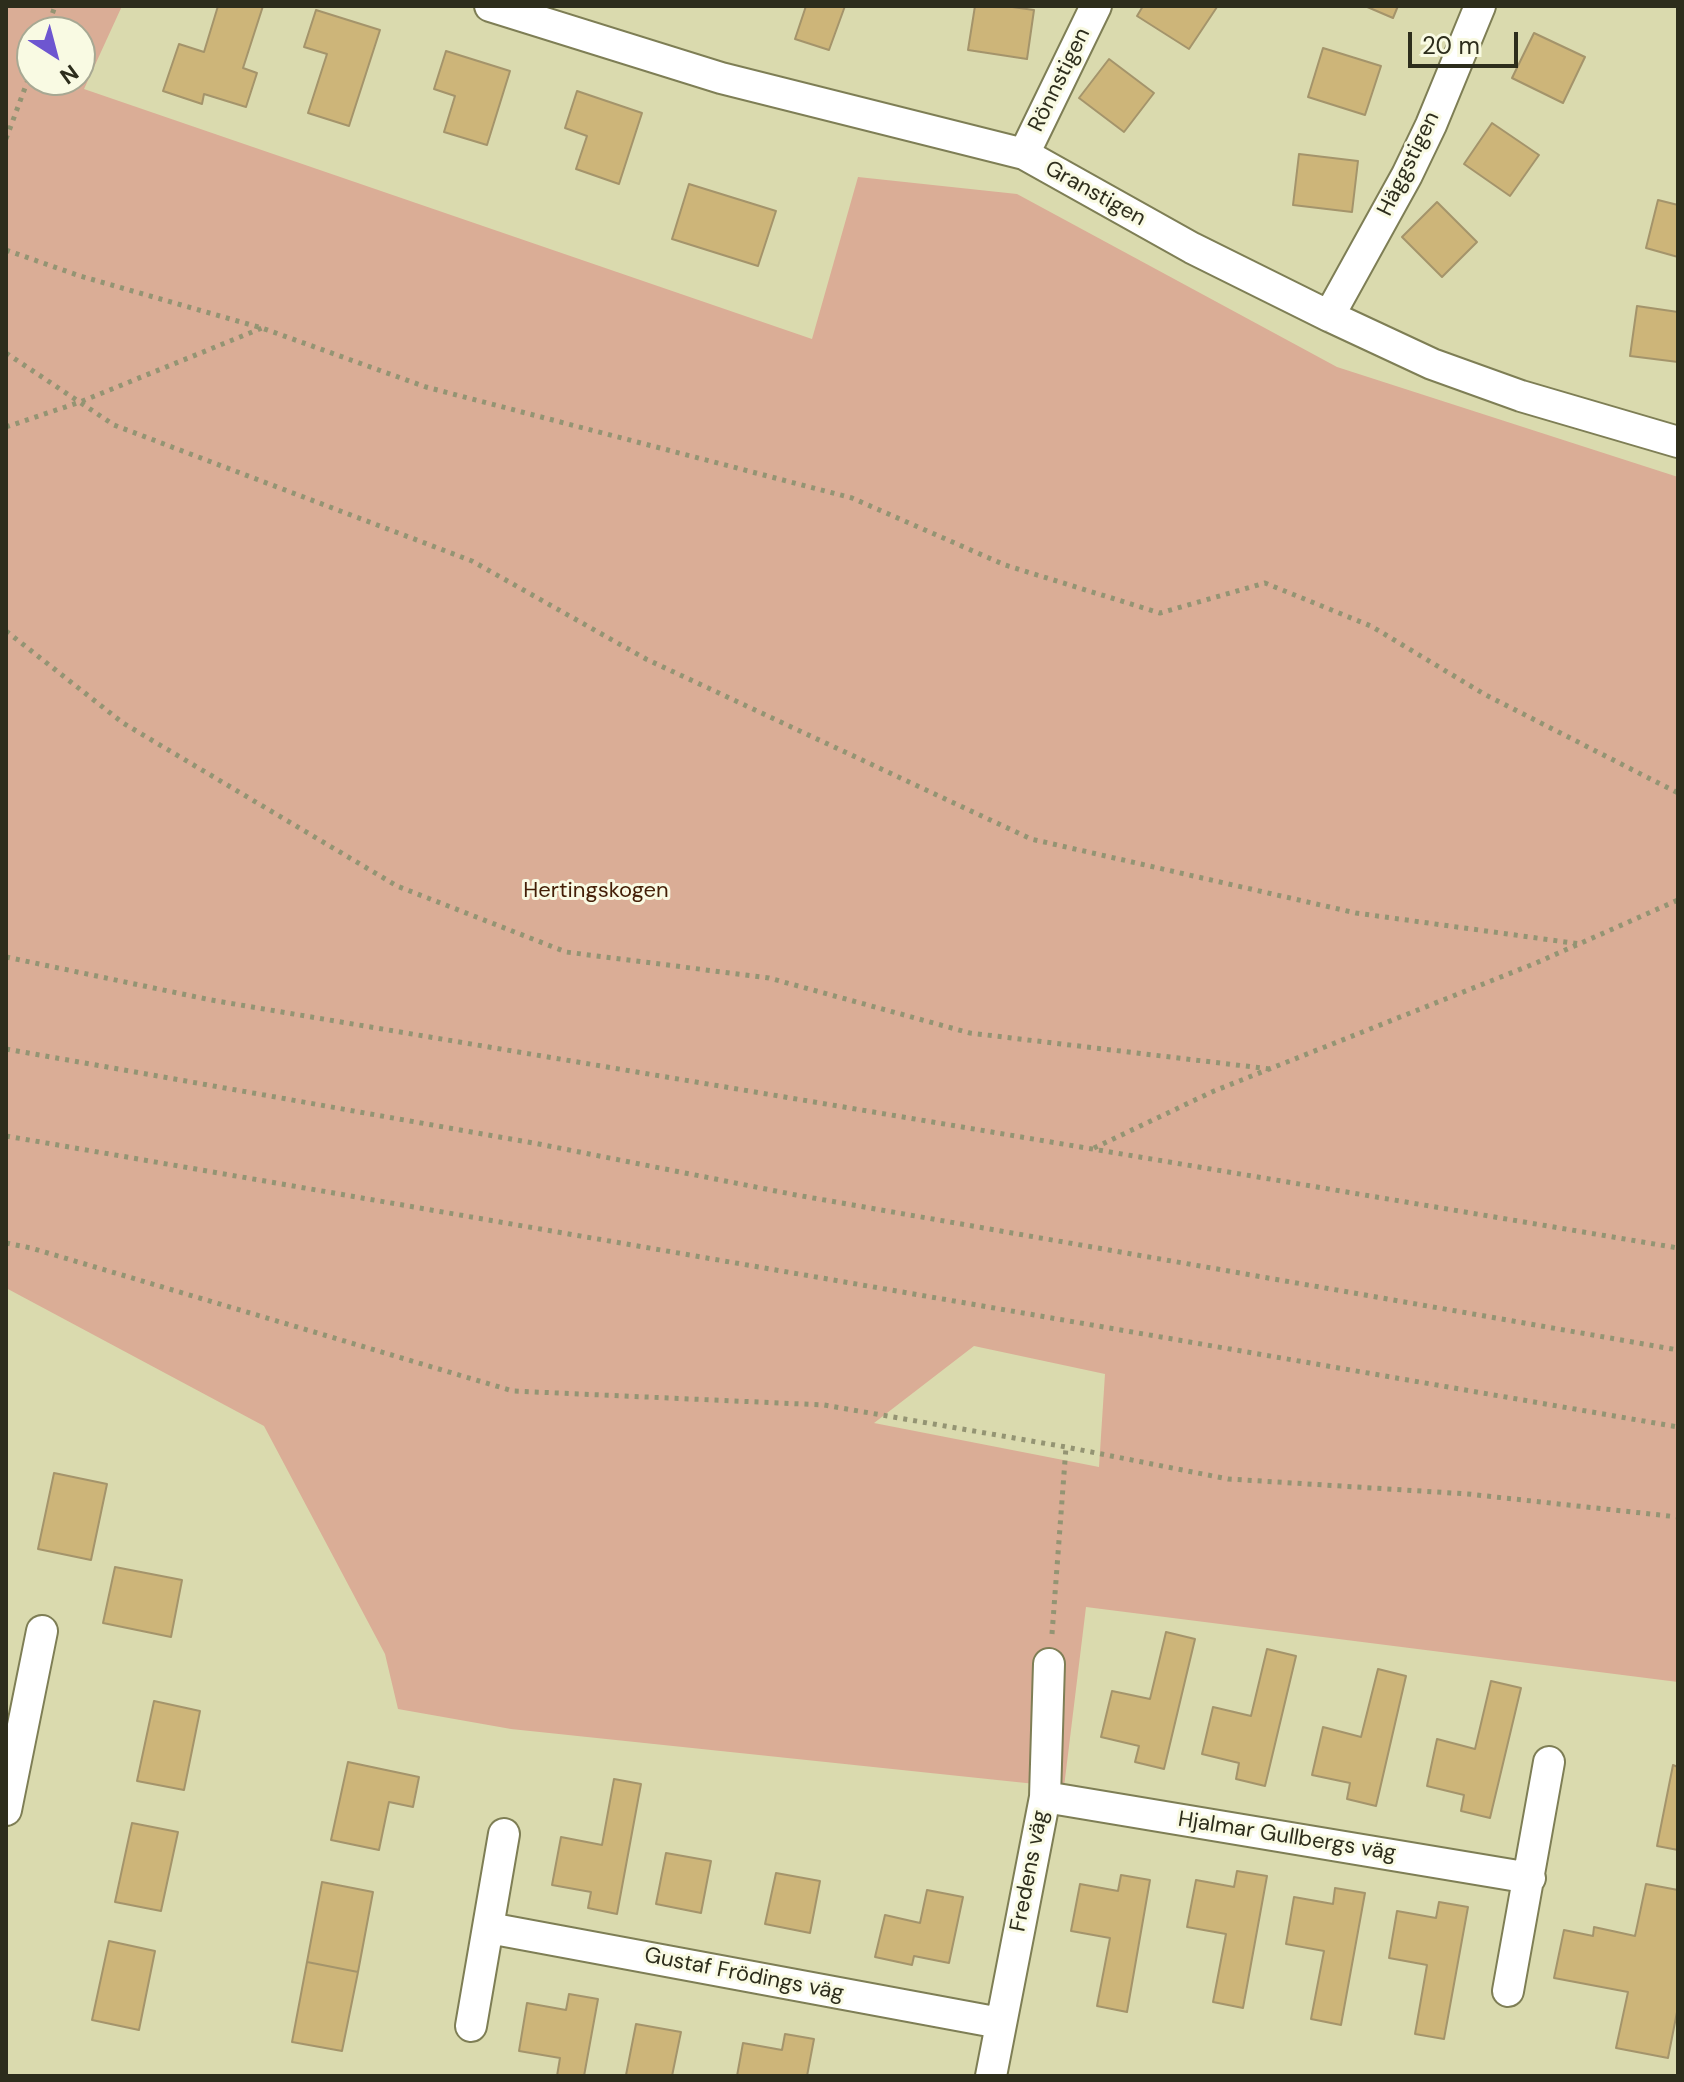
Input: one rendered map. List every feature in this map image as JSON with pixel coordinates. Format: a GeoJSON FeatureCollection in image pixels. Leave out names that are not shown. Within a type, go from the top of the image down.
{"type":"FeatureCollection","features":[{"type":"Feature","properties":{"kind":"street","name":"Granstigen"},"geometry":{"type":"LineString","coordinates":[[490,6],[721,78],[1024,154],[1192,248],[1432,364],[1521,396],[1678,442]]}},
{"type":"Feature","properties":{"kind":"street","name":"Rönnstigen"},"geometry":{"type":"LineString","coordinates":[[1024,154],[1096,6]]}},
{"type":"Feature","properties":{"kind":"street","name":"Häggstigen"},"geometry":{"type":"LineString","coordinates":[[1329,316],[1407,175],[1480,6]]}},
{"type":"Feature","properties":{"kind":"street"},"geometry":{"type":"LineString","coordinates":[[6,1810],[42,1631]]}},
{"type":"Feature","properties":{"kind":"street","name":"Fredens väg"},"geometry":{"type":"LineString","coordinates":[[991,2076],[1045,1797],[1049,1664]]}},
{"type":"Feature","properties":{"kind":"street"},"geometry":{"type":"LineString","coordinates":[[1508,1991],[1549,1762]]}},
{"type":"Feature","properties":{"kind":"street","name":"Hjalmar Gullbergs väg"},"geometry":{"type":"LineString","coordinates":[[1045,1797],[1530,1878]]}},
{"type":"Feature","properties":{"kind":"street"},"geometry":{"type":"LineString","coordinates":[[471,2026],[504,1834]]}},
{"type":"Feature","properties":{"kind":"street","name":"Gustaf Frödings väg"},"geometry":{"type":"LineString","coordinates":[[489,1928],[1000,2023]]}},
{"type":"Feature","properties":{"kind":"path"},"geometry":{"type":"LineString","coordinates":[[6,139],[22,96]]}},
{"type":"Feature","properties":{"kind":"path"},"geometry":{"type":"LineString","coordinates":[[6,250],[80,276],[262,328],[426,387],[852,498],[1005,565],[1160,613],[1265,583],[1371,626],[1484,694],[1678,793]]}},
{"type":"Feature","properties":{"kind":"path"},"geometry":{"type":"LineString","coordinates":[[6,427],[80,402],[262,328]]}},
{"type":"Feature","properties":{"kind":"path"},"geometry":{"type":"LineString","coordinates":[[6,353],[114,425],[472,561],[646,659],[1031,839],[1356,913],[1580,944]]}},
{"type":"Feature","properties":{"kind":"path"},"geometry":{"type":"LineString","coordinates":[[6,631],[123,723],[397,886],[566,952],[769,978],[970,1033],[1270,1069]]}},
{"type":"Feature","properties":{"kind":"path"},"geometry":{"type":"LineString","coordinates":[[1092,1149],[1214,1091],[1580,944],[1678,900]]}},
{"type":"Feature","properties":{"kind":"path"},"geometry":{"type":"LineString","coordinates":[[6,957],[211,1000],[1678,1248]]}},
{"type":"Feature","properties":{"kind":"path"},"geometry":{"type":"LineString","coordinates":[[6,1049],[539,1144],[796,1195],[1678,1350]]}},
{"type":"Feature","properties":{"kind":"path"},"geometry":{"type":"LineString","coordinates":[[6,1136],[1678,1427]]}},
{"type":"Feature","properties":{"kind":"path"},"geometry":{"type":"LineString","coordinates":[[6,1243],[513,1391],[824,1405],[1228,1479],[1468,1494],[1678,1517]]}},
{"type":"Feature","properties":{"kind":"path"},"geometry":{"type":"LineString","coordinates":[[1049,1664],[1066,1447]]}},
{"type":"Feature","properties":{"kind":"green space","name":"Hertingskogen"},"geometry":{"type":"Polygon","coordinates":[[[6,6],[122,6],[96,63],[96,16],[16,16],[16,96],[96,96],[96,93],[812,339],[858,177],[1017,194],[1337,367],[1678,477],[1678,1682],[1086,1607],[1064,1787],[511,1729],[398,1709],[385,1654],[264,1426],[6,1288],[6,6]],[[974,1346],[874,1423],[1099,1467],[1105,1374],[974,1346]]]}},
{"type":"Feature","properties":{"kind":"building"},"geometry":{"type":"Polygon","coordinates":[[[218,6],[263,6],[243,68],[257,73],[246,107],[204,94],[202,104],[163,91],[179,44],[204,52],[218,6]]]}},
{"type":"Feature","properties":{"kind":"building"},"geometry":{"type":"Polygon","coordinates":[[[806,6],[845,6],[829,50],[795,39],[806,6]]]}},
{"type":"Feature","properties":{"kind":"building"},"geometry":{"type":"Polygon","coordinates":[[[975,6],[1034,10],[1027,59],[968,50],[975,6]]]}},
{"type":"Feature","properties":{"kind":"building"},"geometry":{"type":"Polygon","coordinates":[[[1143,6],[1217,7],[1189,49],[1137,16],[1143,6]]]}},
{"type":"Feature","properties":{"kind":"building"},"geometry":{"type":"Polygon","coordinates":[[[1365,6],[1398,6],[1393,18],[1365,6]]]}},
{"type":"Feature","properties":{"kind":"building"},"geometry":{"type":"Polygon","coordinates":[[[316,10],[380,30],[349,126],[308,113],[327,54],[304,47],[316,10]]]}},
{"type":"Feature","properties":{"kind":"building"},"geometry":{"type":"Polygon","coordinates":[[[1534,33],[1585,57],[1563,103],[1512,78],[1534,33]]]}},
{"type":"Feature","properties":{"kind":"building"},"geometry":{"type":"Polygon","coordinates":[[[1323,48],[1381,66],[1365,115],[1308,97],[1323,48]]]}},
{"type":"Feature","properties":{"kind":"building"},"geometry":{"type":"Polygon","coordinates":[[[446,51],[510,71],[487,145],[444,132],[455,96],[434,89],[446,51]]]}},
{"type":"Feature","properties":{"kind":"building"},"geometry":{"type":"Polygon","coordinates":[[[1109,59],[1154,93],[1124,132],[1079,98],[1109,59]]]}},
{"type":"Feature","properties":{"kind":"building"},"geometry":{"type":"Polygon","coordinates":[[[577,91],[642,113],[619,184],[576,169],[587,136],[565,128],[577,91]]]}},
{"type":"Feature","properties":{"kind":"building"},"geometry":{"type":"Polygon","coordinates":[[[1492,123],[1539,155],[1510,196],[1464,164],[1492,123]]]}},
{"type":"Feature","properties":{"kind":"building"},"geometry":{"type":"Polygon","coordinates":[[[1299,154],[1358,161],[1352,212],[1293,205],[1299,154]]]}},
{"type":"Feature","properties":{"kind":"building"},"geometry":{"type":"Polygon","coordinates":[[[689,184],[776,211],[758,266],[672,239],[689,184]]]}},
{"type":"Feature","properties":{"kind":"building"},"geometry":{"type":"Polygon","coordinates":[[[1658,200],[1678,205],[1678,257],[1646,248],[1658,200]]]}},
{"type":"Feature","properties":{"kind":"building"},"geometry":{"type":"Polygon","coordinates":[[[1437,202],[1477,242],[1442,277],[1402,237],[1437,202]]]}},
{"type":"Feature","properties":{"kind":"building"},"geometry":{"type":"Polygon","coordinates":[[[1637,306],[1678,312],[1678,362],[1630,356],[1637,306]]]}},
{"type":"Feature","properties":{"kind":"building"},"geometry":{"type":"Polygon","coordinates":[[[54,1473],[107,1484],[91,1560],[38,1549],[54,1473]]]}},
{"type":"Feature","properties":{"kind":"building"},"geometry":{"type":"Polygon","coordinates":[[[115,1567],[182,1580],[171,1637],[103,1623],[115,1567]]]}},
{"type":"Feature","properties":{"kind":"building"},"geometry":{"type":"Polygon","coordinates":[[[1166,1632],[1195,1639],[1164,1769],[1135,1762],[1139,1746],[1101,1737],[1112,1691],[1150,1699],[1166,1632]]]}},
{"type":"Feature","properties":{"kind":"building"},"geometry":{"type":"Polygon","coordinates":[[[1267,1649],[1296,1656],[1265,1786],[1236,1779],[1239,1763],[1202,1754],[1213,1707],[1251,1716],[1267,1649]]]}},
{"type":"Feature","properties":{"kind":"building"},"geometry":{"type":"Polygon","coordinates":[[[1378,1669],[1406,1676],[1376,1806],[1347,1799],[1350,1783],[1312,1775],[1323,1727],[1361,1737],[1378,1669]]]}},
{"type":"Feature","properties":{"kind":"building"},"geometry":{"type":"Polygon","coordinates":[[[1491,1681],[1521,1688],[1490,1818],[1461,1811],[1464,1795],[1427,1786],[1437,1739],[1475,1749],[1491,1681]]]}},
{"type":"Feature","properties":{"kind":"building"},"geometry":{"type":"Polygon","coordinates":[[[154,1701],[200,1711],[184,1790],[137,1781],[154,1701]]]}},
{"type":"Feature","properties":{"kind":"building"},"geometry":{"type":"Polygon","coordinates":[[[348,1762],[419,1777],[413,1807],[389,1802],[379,1850],[331,1840],[348,1762]]]}},
{"type":"Feature","properties":{"kind":"building"},"geometry":{"type":"Polygon","coordinates":[[[1673,1765],[1678,1767],[1678,1850],[1657,1846],[1673,1765]]]}},
{"type":"Feature","properties":{"kind":"building"},"geometry":{"type":"Polygon","coordinates":[[[614,1779],[641,1784],[617,1914],[588,1908],[591,1892],[552,1885],[561,1837],[602,1845],[614,1779]]]}},
{"type":"Feature","properties":{"kind":"building"},"geometry":{"type":"Polygon","coordinates":[[[132,1823],[178,1832],[161,1911],[115,1902],[132,1823]]]}},
{"type":"Feature","properties":{"kind":"building"},"geometry":{"type":"Polygon","coordinates":[[[666,1853],[711,1861],[701,1913],[656,1904],[666,1853]]]}},
{"type":"Feature","properties":{"kind":"building"},"geometry":{"type":"Polygon","coordinates":[[[1237,1871],[1267,1876],[1243,2008],[1213,2002],[1226,1934],[1187,1927],[1196,1880],[1234,1887],[1237,1871]]]}},
{"type":"Feature","properties":{"kind":"building"},"geometry":{"type":"Polygon","coordinates":[[[776,1873],[820,1881],[810,1933],[765,1924],[776,1873]]]}},
{"type":"Feature","properties":{"kind":"building"},"geometry":{"type":"Polygon","coordinates":[[[1121,1875],[1150,1880],[1127,2012],[1097,2006],[1110,1938],[1071,1931],[1080,1884],[1118,1891],[1121,1875]]]}},
{"type":"Feature","properties":{"kind":"building"},"geometry":{"type":"Polygon","coordinates":[[[322,1882],[373,1892],[358,1972],[307,1962],[322,1882]]]}},
{"type":"Feature","properties":{"kind":"building"},"geometry":{"type":"Polygon","coordinates":[[[1646,1884],[1678,1890],[1678,2007],[1668,2058],[1616,2048],[1628,1992],[1554,1978],[1564,1930],[1593,1936],[1594,1927],[1635,1936],[1646,1884]]]}},
{"type":"Feature","properties":{"kind":"building"},"geometry":{"type":"Polygon","coordinates":[[[1335,1888],[1365,1893],[1341,2025],[1311,2019],[1324,1951],[1286,1944],[1294,1897],[1333,1904],[1335,1888]]]}},
{"type":"Feature","properties":{"kind":"building"},"geometry":{"type":"Polygon","coordinates":[[[927,1890],[963,1897],[949,1963],[914,1956],[912,1965],[875,1957],[885,1915],[920,1923],[927,1890]]]}},
{"type":"Feature","properties":{"kind":"building"},"geometry":{"type":"Polygon","coordinates":[[[1439,1902],[1468,1907],[1444,2039],[1415,2034],[1427,1965],[1389,1958],[1397,1911],[1436,1918],[1439,1902]]]}},
{"type":"Feature","properties":{"kind":"building"},"geometry":{"type":"Polygon","coordinates":[[[109,1941],[155,1951],[139,2030],[92,2020],[109,1941]]]}},
{"type":"Feature","properties":{"kind":"building"},"geometry":{"type":"Polygon","coordinates":[[[307,1962],[358,1972],[342,2051],[292,2042],[307,1962]]]}},
{"type":"Feature","properties":{"kind":"building"},"geometry":{"type":"Polygon","coordinates":[[[569,1994],[598,1999],[584,2076],[557,2076],[560,2058],[519,2051],[527,2003],[566,2010],[569,1994]]]}},
{"type":"Feature","properties":{"kind":"building"},"geometry":{"type":"Polygon","coordinates":[[[636,2024],[681,2032],[672,2076],[626,2075],[636,2024]]]}},
{"type":"Feature","properties":{"kind":"building"},"geometry":{"type":"Polygon","coordinates":[[[785,2034],[814,2039],[807,2076],[737,2076],[743,2043],[782,2050],[785,2034]]]}}]}
